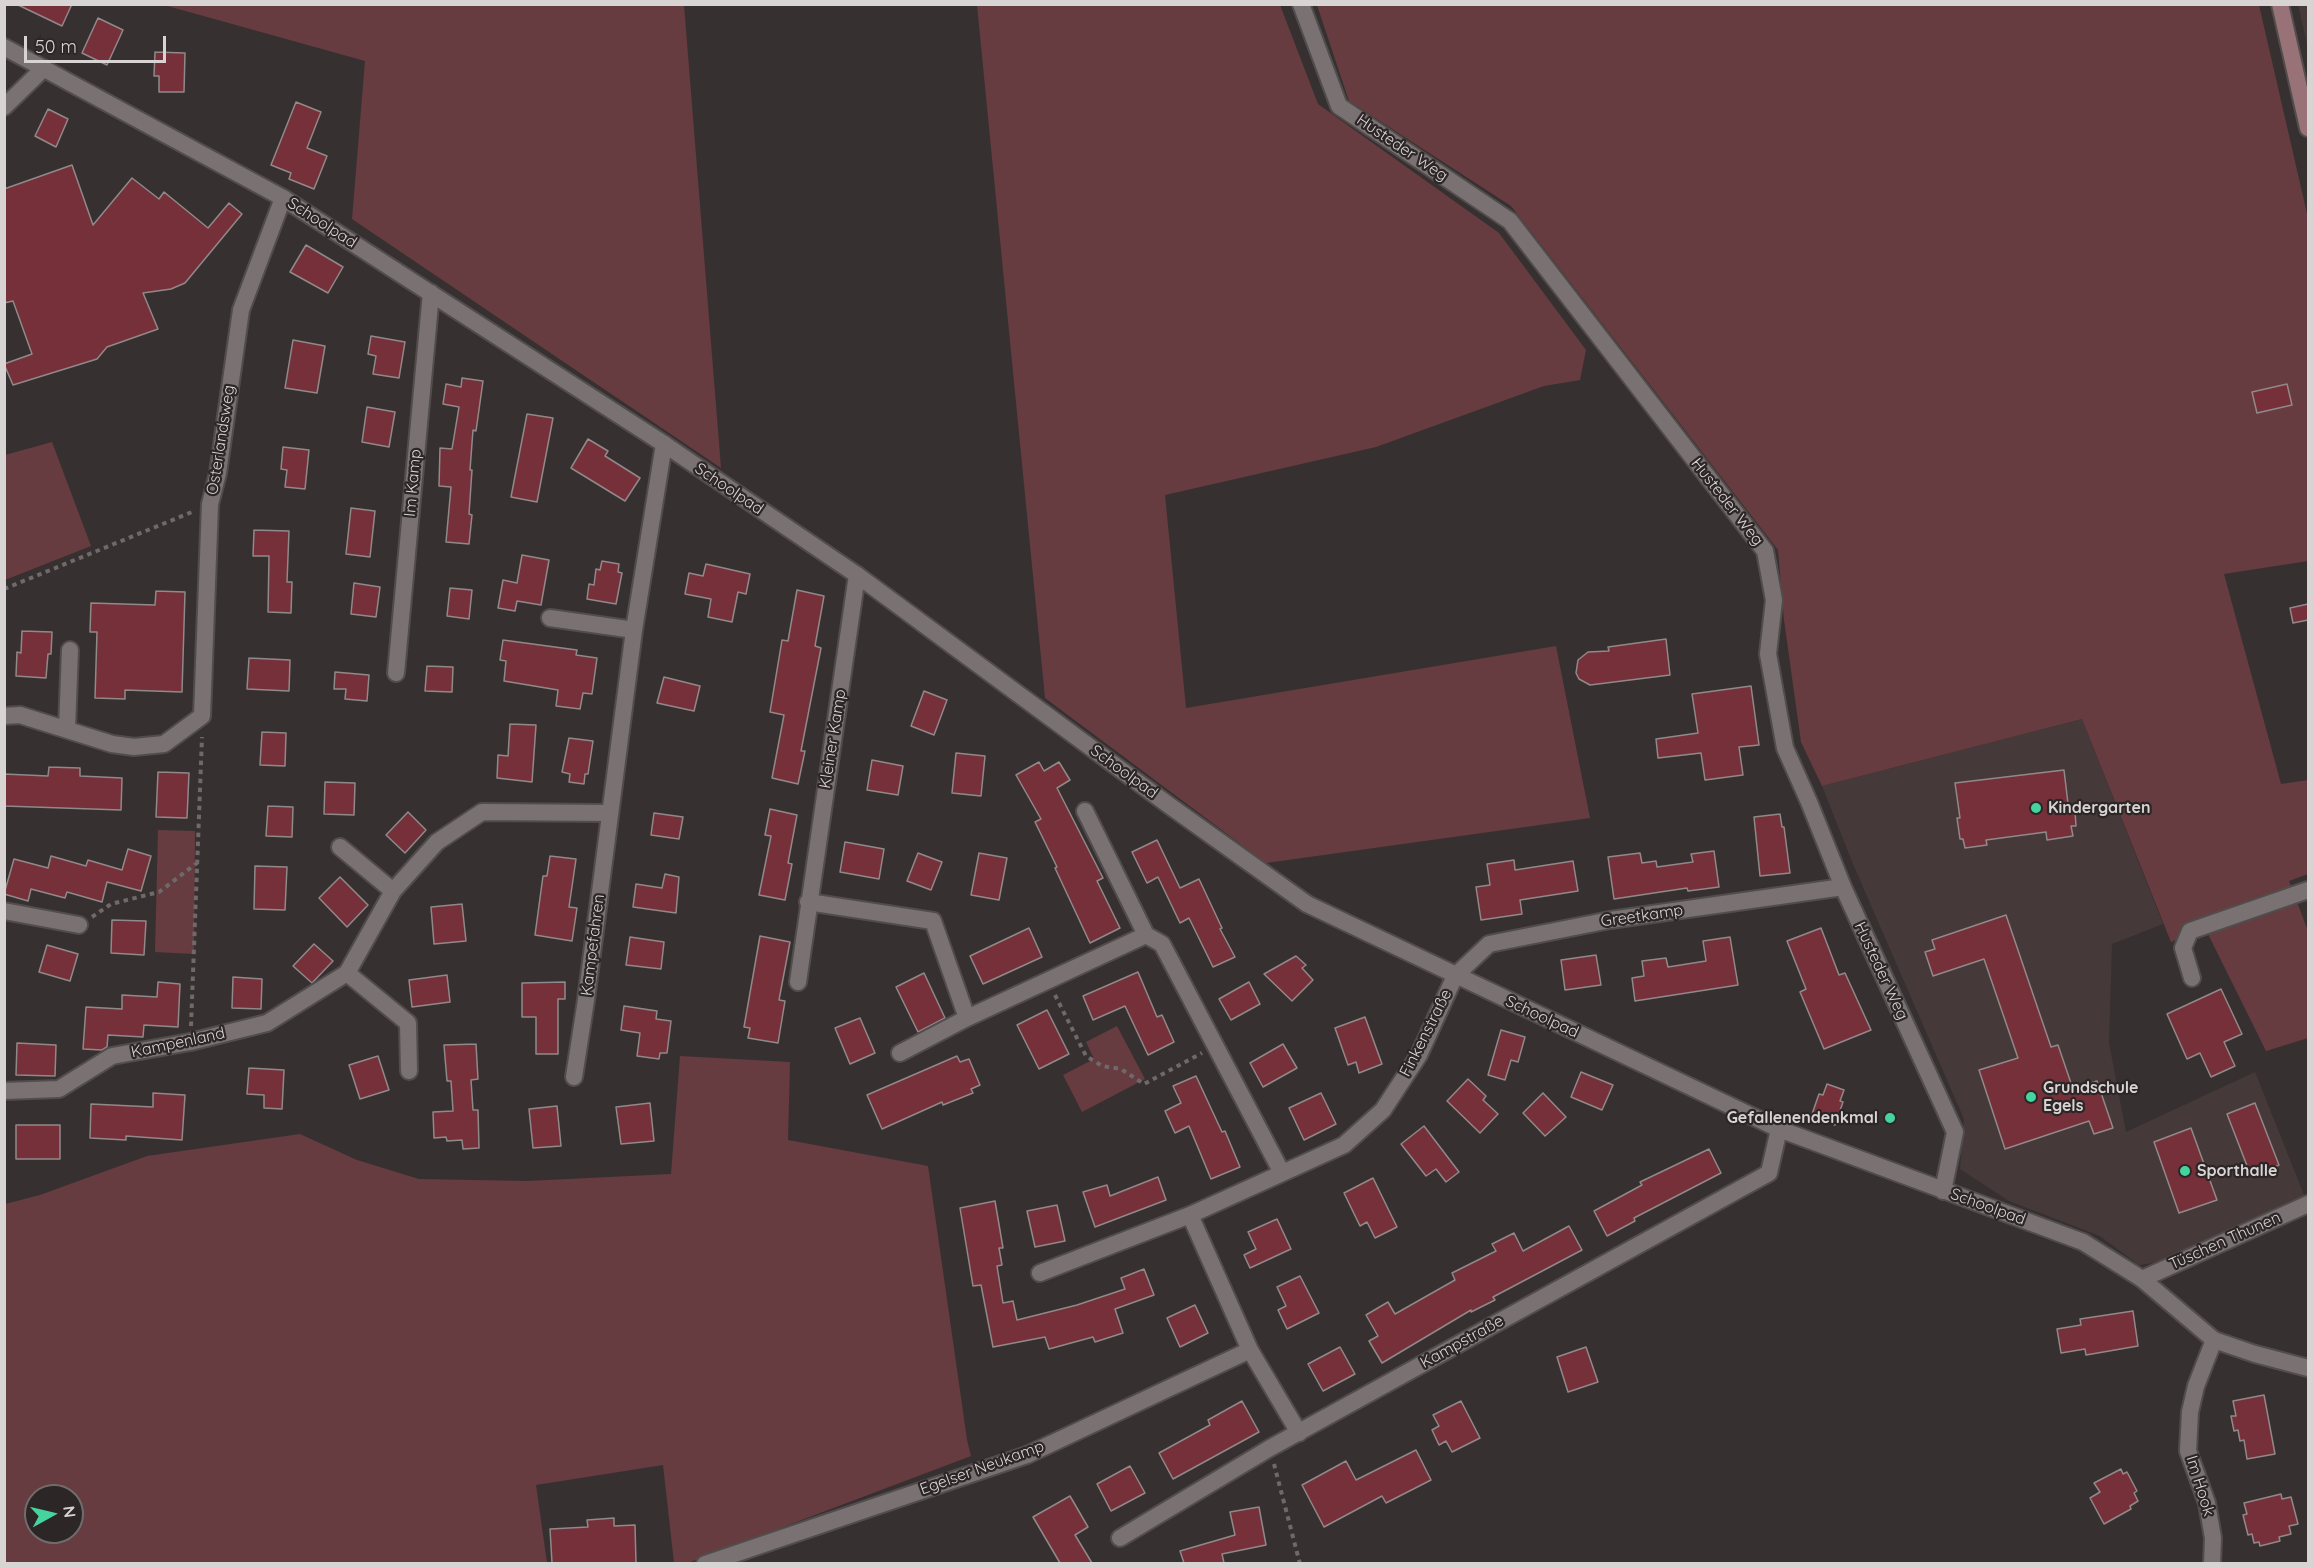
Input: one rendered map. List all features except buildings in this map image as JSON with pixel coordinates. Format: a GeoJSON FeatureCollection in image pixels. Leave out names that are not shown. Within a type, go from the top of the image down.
{"type":"FeatureCollection","features":[{"type":"Feature","properties":{"kind":"main road"},"geometry":{"type":"LineString","coordinates":[[2280,4],[2308,128]]}},
{"type":"Feature","properties":{"kind":"street","name":"Husteder Weg"},"geometry":{"type":"LineString","coordinates":[[1301,4],[1340,106],[1510,220],[1765,551],[1774,600],[1768,654],[1785,748],[1843,887],[1955,1132],[1943,1191]]}},
{"type":"Feature","properties":{"kind":"street","name":"Schoolpad"},"geometry":{"type":"LineString","coordinates":[[4,47],[283,198],[664,444],[857,575],[1307,904],[1779,1129],[2083,1242],[2142,1279],[2214,1340],[2254,1354],[2308,1368]]}},
{"type":"Feature","properties":{"kind":"street"},"geometry":{"type":"LineString","coordinates":[[4,107],[43,69]]}},
{"type":"Feature","properties":{"kind":"street","name":"Osterlandsweg"},"geometry":{"type":"LineString","coordinates":[[210,504],[218,473],[242,310],[283,198]]}},
{"type":"Feature","properties":{"kind":"street","name":"Im Kamp"},"geometry":{"type":"LineString","coordinates":[[396,672],[431,293]]}},
{"type":"Feature","properties":{"kind":"street","name":"Kampefahren"},"geometry":{"type":"LineString","coordinates":[[574,1077],[634,630],[664,444]]}},
{"type":"Feature","properties":{"kind":"street"},"geometry":{"type":"LineString","coordinates":[[4,716],[20,715],[112,744],[134,747],[164,744],[202,716],[210,504]]}},
{"type":"Feature","properties":{"kind":"street","name":"Kleiner Kamp"},"geometry":{"type":"LineString","coordinates":[[798,982],[857,575]]}},
{"type":"Feature","properties":{"kind":"street"},"geometry":{"type":"LineString","coordinates":[[550,618],[634,630]]}},
{"type":"Feature","properties":{"kind":"street"},"geometry":{"type":"LineString","coordinates":[[67,728],[70,650]]}},
{"type":"Feature","properties":{"kind":"street"},"geometry":{"type":"LineString","coordinates":[[1085,811],[1146,935],[1162,944],[1282,1173]]}},
{"type":"Feature","properties":{"kind":"street","name":"Kampenland"},"geometry":{"type":"LineString","coordinates":[[4,1091],[59,1089],[112,1056],[190,1042],[267,1023],[347,973],[393,891],[437,842],[482,812],[609,813]]}},
{"type":"Feature","properties":{"kind":"street"},"geometry":{"type":"LineString","coordinates":[[340,847],[393,891]]}},
{"type":"Feature","properties":{"kind":"street","name":"Greetkamp"},"geometry":{"type":"LineString","coordinates":[[1455,976],[1489,944],[1610,920],[1843,887]]}},
{"type":"Feature","properties":{"kind":"street"},"geometry":{"type":"LineString","coordinates":[[2192,978],[2183,948],[2190,931],[2308,890]]}},
{"type":"Feature","properties":{"kind":"street"},"geometry":{"type":"LineString","coordinates":[[808,902],[933,921],[968,1018]]}},
{"type":"Feature","properties":{"kind":"street"},"geometry":{"type":"LineString","coordinates":[[4,911],[79,925]]}},
{"type":"Feature","properties":{"kind":"street"},"geometry":{"type":"LineString","coordinates":[[900,1053],[968,1018],[1146,935]]}},
{"type":"Feature","properties":{"kind":"street"},"geometry":{"type":"LineString","coordinates":[[347,973],[408,1023],[409,1071]]}},
{"type":"Feature","properties":{"kind":"street","name":"Finkenstraße"},"geometry":{"type":"LineString","coordinates":[[1040,1273],[1190,1215],[1344,1145],[1383,1110],[1419,1055],[1455,976]]}},
{"type":"Feature","properties":{"kind":"street","name":"Kampstraße"},"geometry":{"type":"LineString","coordinates":[[1120,1538],[1270,1448],[1769,1173],[1779,1129]]}},
{"type":"Feature","properties":{"kind":"street","name":"Tüschen Thunen"},"geometry":{"type":"LineString","coordinates":[[2142,1279],[2308,1204]]}},
{"type":"Feature","properties":{"kind":"street"},"geometry":{"type":"LineString","coordinates":[[1190,1215],[1250,1350],[1299,1433]]}},
{"type":"Feature","properties":{"kind":"street","name":"Im Hook"},"geometry":{"type":"LineString","coordinates":[[2212,1563],[2213,1538],[2207,1503],[2188,1451],[2190,1412],[2196,1386],[2214,1340]]}},
{"type":"Feature","properties":{"kind":"street","name":"Egelser Neukamp"},"geometry":{"type":"LineString","coordinates":[[705,1563],[1027,1455],[1250,1350]]}},
{"type":"Feature","properties":{"kind":"path","name":"Osterlandsweg"},"geometry":{"type":"LineString","coordinates":[[4,589],[210,504]]}},
{"type":"Feature","properties":{"kind":"path"},"geometry":{"type":"LineString","coordinates":[[190,1042],[202,716]]}},
{"type":"Feature","properties":{"kind":"path"},"geometry":{"type":"LineString","coordinates":[[79,925],[111,904],[159,892],[197,864]]}},
{"type":"Feature","properties":{"kind":"path"},"geometry":{"type":"LineString","coordinates":[[1048,981],[1086,1056],[1102,1066],[1121,1070],[1144,1084],[1216,1046]]}},
{"type":"Feature","properties":{"kind":"path"},"geometry":{"type":"LineString","coordinates":[[1270,1448],[1300,1563]]}},
{"type":"Feature","properties":{"kind":"shaded area"},"geometry":{"type":"Polygon","coordinates":[[[164,5],[684,5],[721,468],[352,219],[365,61],[164,5]]]}},
{"type":"Feature","properties":{"kind":"shaded area"},"geometry":{"type":"Polygon","coordinates":[[[977,5],[1280,5],[1318,104],[1499,233],[1586,350],[1580,380],[1544,386],[1376,447],[1165,495],[1186,708],[1556,646],[1590,818],[1266,863],[1045,698],[977,5]]]}},
{"type":"Feature","properties":{"kind":"shaded area"},"geometry":{"type":"Polygon","coordinates":[[[1317,5],[2259,5],[2308,218],[2308,561],[2224,574],[2281,784],[2308,780],[2308,874],[2289,881],[2308,931],[2308,1038],[2266,1051],[2205,928],[2171,942],[2082,719],[1822,786],[1801,742],[1784,620],[1778,550],[1511,206],[1349,101],[1317,5]]]}},
{"type":"Feature","properties":{"kind":"shaded area"},"geometry":{"type":"Polygon","coordinates":[[[2298,5],[2308,5],[2308,48],[2298,5]]]}},
{"type":"Feature","properties":{"kind":"shaded area"},"geometry":{"type":"Polygon","coordinates":[[[52,442],[91,546],[5,580],[5,455],[52,442]]]}},
{"type":"Feature","properties":{"kind":"shaded area"},"geometry":{"type":"Polygon","coordinates":[[[2082,719],[2163,924],[2112,944],[2109,1043],[2126,1132],[2255,1072],[2306,1200],[2172,1260],[2139,1265],[2100,1236],[2009,1201],[1960,1169],[1964,1119],[1853,864],[1822,786],[2082,719]]]}},
{"type":"Feature","properties":{"kind":"shaded area"},"geometry":{"type":"Polygon","coordinates":[[[158,830],[195,831],[194,954],[155,952],[158,830]]]}},
{"type":"Feature","properties":{"kind":"shaded area"},"geometry":{"type":"Polygon","coordinates":[[[1117,1026],[1145,1079],[1082,1112],[1063,1075],[1094,1059],[1086,1042],[1117,1026]]]}},
{"type":"Feature","properties":{"kind":"shaded area"},"geometry":{"type":"Polygon","coordinates":[[[680,1056],[790,1062],[788,1140],[928,1166],[971,1456],[688,1563],[674,1563],[663,1465],[536,1485],[547,1563],[5,1564],[5,1204],[40,1195],[147,1156],[300,1134],[357,1160],[419,1179],[527,1181],[671,1174],[680,1056]]]}},
{"type":"Feature","properties":{"kind":"place","name":"Kindergarten"},"geometry":{"type":"Point","coordinates":[2036,808]}},
{"type":"Feature","properties":{"kind":"place","name":"Grundschule Egels"},"geometry":{"type":"Point","coordinates":[2031,1097]}},
{"type":"Feature","properties":{"kind":"place","name":"Gefallenendenkmal"},"geometry":{"type":"Point","coordinates":[1890,1118]}},
{"type":"Feature","properties":{"kind":"place","name":"Sporthalle"},"geometry":{"type":"Point","coordinates":[2185,1171]}}]}
